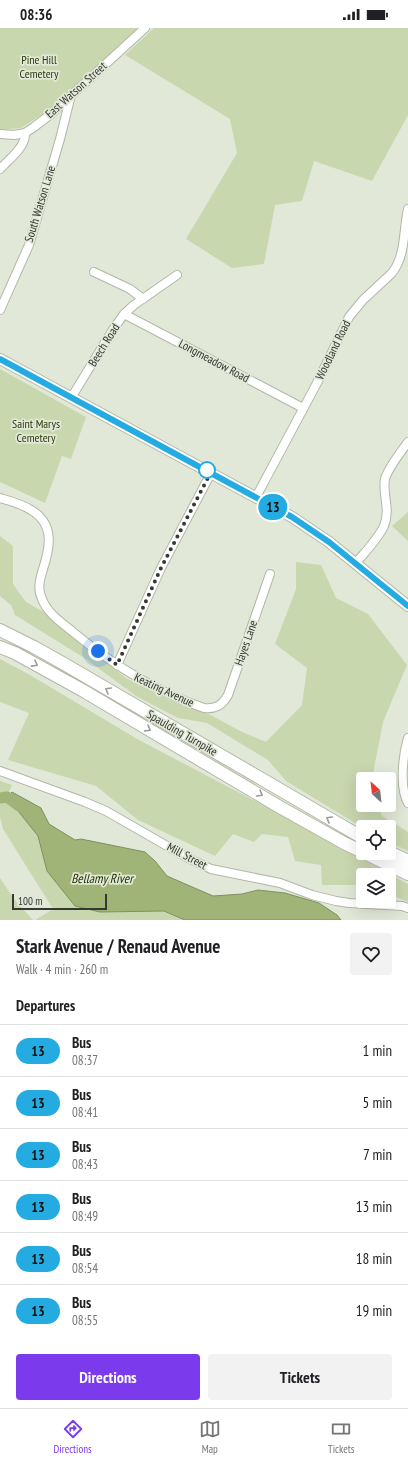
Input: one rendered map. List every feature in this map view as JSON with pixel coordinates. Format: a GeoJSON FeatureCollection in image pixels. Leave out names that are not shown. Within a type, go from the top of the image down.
{"type":"FeatureCollection","features":[{"type":"Feature","properties":{"kind":"highway"},"geometry":{"type":"LineString","coordinates":[[0,621],[34,647]]}},
{"type":"Feature","properties":{"kind":"highway","name":"Spaulding Turnpike"},"geometry":{"type":"LineString","coordinates":[[0,630],[34,647],[356,834]]}},
{"type":"Feature","properties":{"kind":"highway","name":"Spaulding Turnpike"},"geometry":{"type":"LineString","coordinates":[[0,647],[15,653],[82,690],[356,849]]}},
{"type":"Feature","properties":{"kind":"highway"},"geometry":{"type":"LineString","coordinates":[[396,855],[408,861]]}},
{"type":"Feature","properties":{"kind":"highway","name":"Spaulding Turnpike"},"geometry":{"type":"LineString","coordinates":[[379,860],[408,874]]}},
{"type":"Feature","properties":{"kind":"main road"},"geometry":{"type":"LineString","coordinates":[[0,359],[211,472],[311,529],[356,563],[408,606]]}},
{"type":"Feature","properties":{"kind":"street","name":"East Watson Street"},"geometry":{"type":"LineString","coordinates":[[25,133],[51,114],[145,28]]}},
{"type":"Feature","properties":{"kind":"street","name":"South Watson Lane"},"geometry":{"type":"LineString","coordinates":[[0,310],[29,245],[60,139],[71,95]]}},
{"type":"Feature","properties":{"kind":"street"},"geometry":{"type":"LineString","coordinates":[[0,134],[14,135],[25,133],[23,144],[0,169]]}},
{"type":"Feature","properties":{"kind":"street","name":"Woodland Road"},"geometry":{"type":"LineString","coordinates":[[256,497],[354,310],[396,268],[402,252],[408,209]]}},
{"type":"Feature","properties":{"kind":"street"},"geometry":{"type":"LineString","coordinates":[[94,272],[130,289],[143,299]]}},
{"type":"Feature","properties":{"kind":"street","name":"Beech Road"},"geometry":{"type":"LineString","coordinates":[[71,398],[124,314],[177,275]]}},
{"type":"Feature","properties":{"kind":"street","name":"Longmeadow Road"},"geometry":{"type":"LineString","coordinates":[[124,314],[303,408]]}},
{"type":"Feature","properties":{"kind":"street"},"geometry":{"type":"LineString","coordinates":[[356,563],[384,525],[387,510],[385,481],[387,474],[408,442]]}},
{"type":"Feature","properties":{"kind":"street"},"geometry":{"type":"LineString","coordinates":[[117,665],[161,568],[211,472]]}},
{"type":"Feature","properties":{"kind":"street","name":"Keating Avenue"},"geometry":{"type":"LineString","coordinates":[[4,499],[26,507],[36,513],[45,524],[48,531],[50,538],[48,552],[41,575],[39,590],[44,605],[54,616],[117,665],[145,683],[198,706],[204,708],[215,708]]}},
{"type":"Feature","properties":{"kind":"street","name":"Hayes Lane"},"geometry":{"type":"LineString","coordinates":[[215,708],[222,704],[228,695],[270,574]]}},
{"type":"Feature","properties":{"kind":"street"},"geometry":{"type":"LineString","coordinates":[[408,738],[403,775],[404,794],[408,803]]}},
{"type":"Feature","properties":{"kind":"street","name":"Mill Street"},"geometry":{"type":"LineString","coordinates":[[0,771],[106,811],[188,858],[211,869],[280,883],[312,895],[336,901],[402,906],[408,908]]}},
{"type":"Feature","properties":{"kind":"green space","name":"Pine Hill Cemetery"},"geometry":{"type":"Polygon","coordinates":[[[0,28],[139,28],[46,112],[21,128],[0,130],[0,28]]]}},
{"type":"Feature","properties":{"kind":"green space"},"geometry":{"type":"Polygon","coordinates":[[[154,28],[408,28],[408,115],[372,181],[314,161],[302,201],[275,205],[264,264],[232,268],[186,239],[237,153],[230,119],[125,55],[154,28]]]}},
{"type":"Feature","properties":{"kind":"green space","name":"Saint Marys Cemetery"},"geometry":{"type":"Polygon","coordinates":[[[0,369],[86,417],[71,459],[62,456],[45,503],[0,482],[0,369]]]}},
{"type":"Feature","properties":{"kind":"green space"},"geometry":{"type":"Polygon","coordinates":[[[408,512],[408,541],[392,526],[408,512]]]}},
{"type":"Feature","properties":{"kind":"green space"},"geometry":{"type":"Polygon","coordinates":[[[0,536],[13,546],[13,584],[26,602],[44,612],[126,678],[169,700],[207,713],[240,731],[266,742],[302,705],[307,668],[275,644],[296,589],[296,562],[321,565],[336,598],[368,614],[407,665],[383,722],[373,772],[356,772],[356,812],[381,812],[382,816],[388,820],[356,820],[356,824],[286,781],[268,760],[207,723],[178,718],[136,696],[86,659],[15,615],[11,605],[0,596],[0,536]]]}},
{"type":"Feature","properties":{"kind":"green space"},"geometry":{"type":"Polygon","coordinates":[[[0,659],[30,675],[139,740],[356,856],[356,860],[364,860],[379,868],[356,868],[356,885],[322,885],[321,865],[295,861],[288,837],[262,834],[254,842],[233,834],[215,856],[138,820],[96,786],[8,760],[29,713],[0,702],[0,659]]]}},
{"type":"Feature","properties":{"kind":"green space"},"geometry":{"type":"Polygon","coordinates":[[[0,781],[12,785],[7,797],[38,836],[47,871],[100,912],[164,911],[185,920],[35,920],[53,909],[3,829],[0,817],[0,781]]]}},
{"type":"Feature","properties":{"kind":"green space"},"geometry":{"type":"Polygon","coordinates":[[[396,825],[408,832],[408,851],[396,845],[396,825]]]}},
{"type":"Feature","properties":{"kind":"green space"},"geometry":{"type":"Polygon","coordinates":[[[396,877],[408,884],[408,902],[396,897],[396,877]]]}},
{"type":"Feature","properties":{"kind":"green space"},"geometry":{"type":"Polygon","coordinates":[[[0,878],[14,899],[33,920],[0,920],[0,878]]]}},
{"type":"Feature","properties":{"kind":"water","name":"Bellamy River"},"geometry":{"type":"Polygon","coordinates":[[[12,792],[41,808],[49,824],[75,840],[81,839],[145,852],[155,861],[167,876],[213,896],[242,894],[258,890],[285,893],[319,903],[337,915],[341,920],[185,920],[164,911],[100,912],[75,906],[47,871],[38,836],[7,797],[12,792]]]}},
{"type":"Feature","properties":{"kind":"waterway","name":"Bellamy River"},"geometry":{"type":"LineString","coordinates":[[0,798],[7,797],[19,806]]}},
{"type":"Feature","properties":{"kind":"bus line","name":"13"},"geometry":{"type":"LineString","coordinates":[[0,359],[292,517],[329,542],[408,606]]}},
{"type":"Feature","properties":{"kind":"route"},"geometry":{"type":"LineString","coordinates":[[98,651],[117,665],[161,568],[211,472],[207,470]]}}]}
